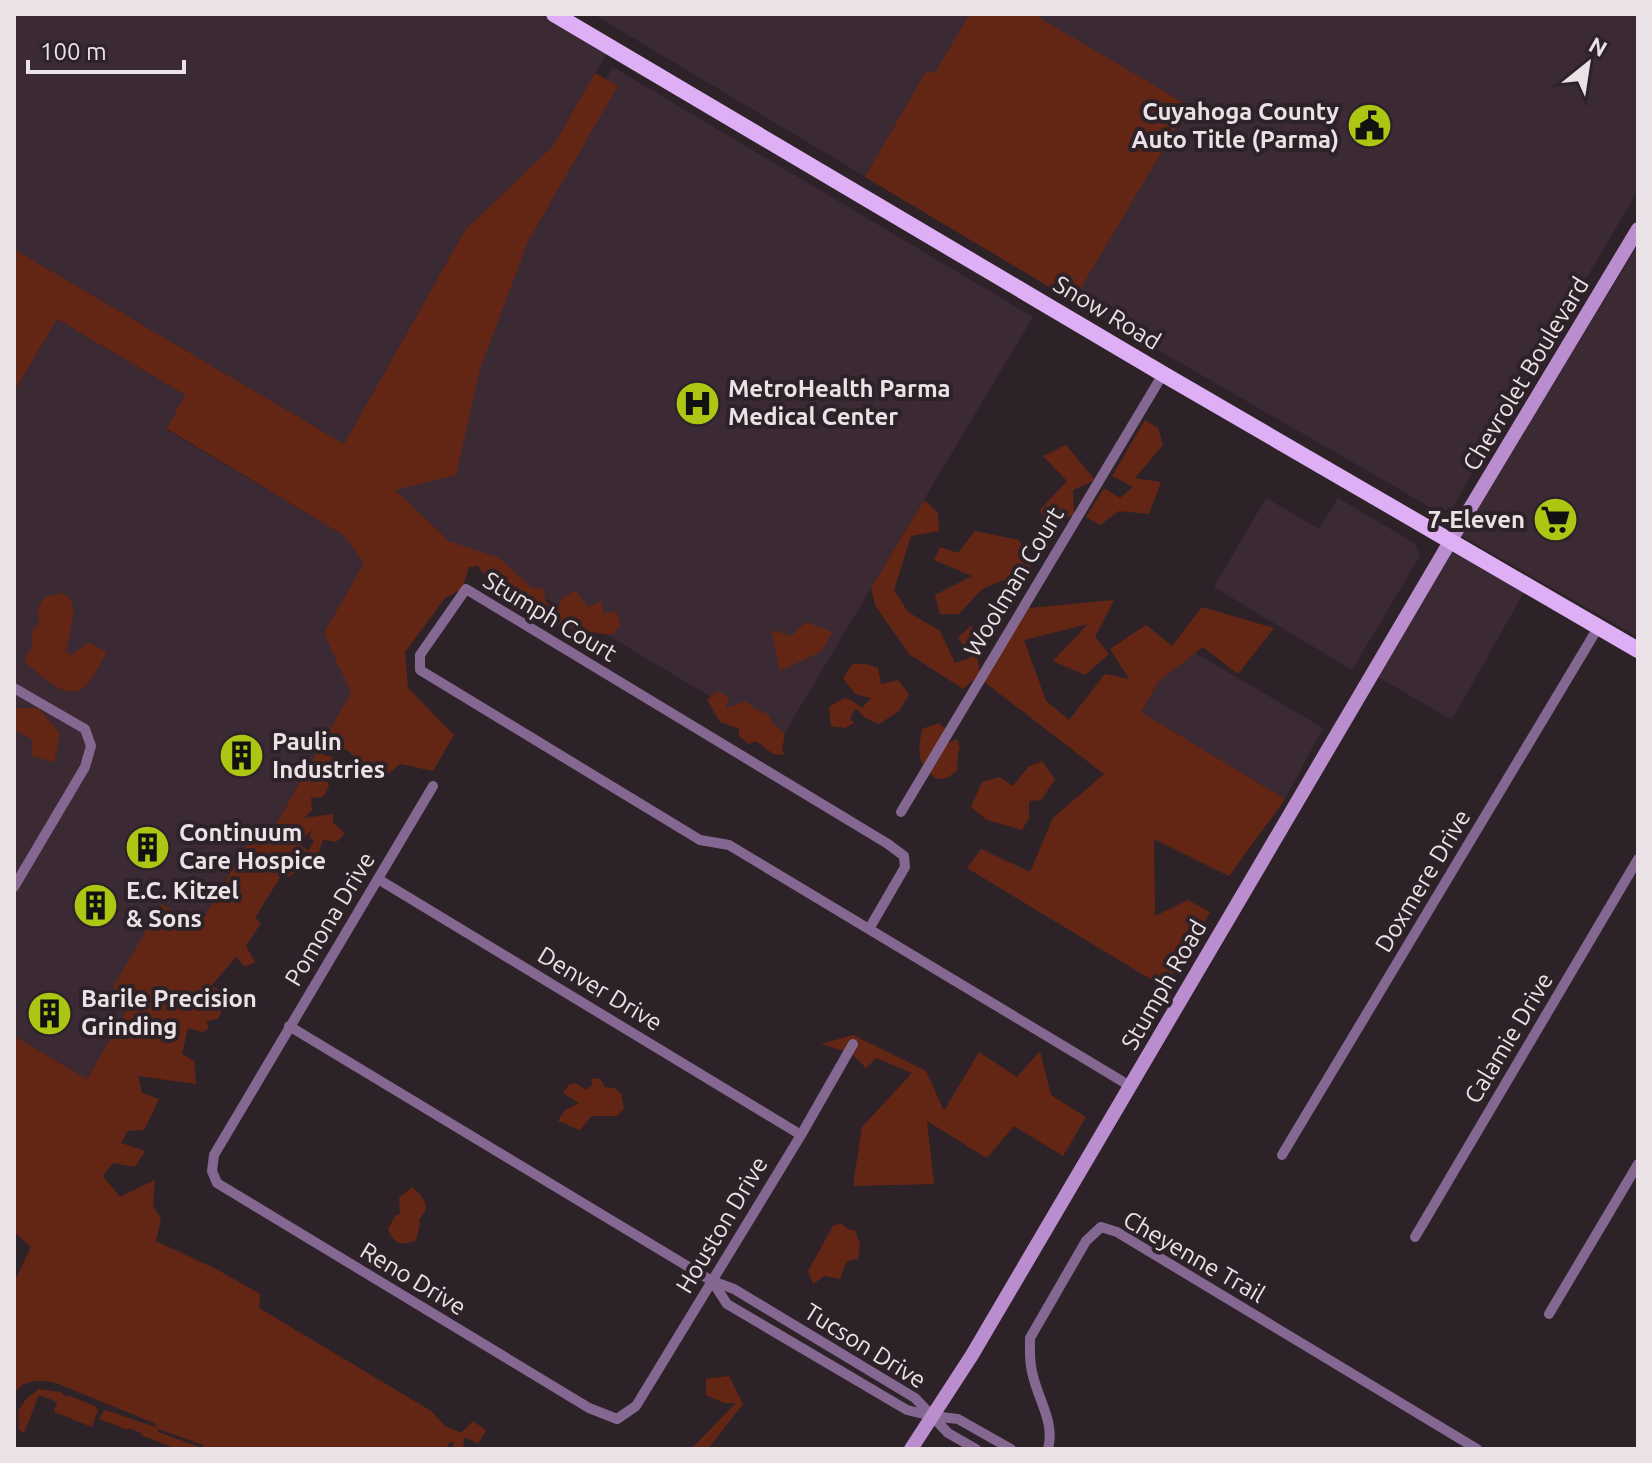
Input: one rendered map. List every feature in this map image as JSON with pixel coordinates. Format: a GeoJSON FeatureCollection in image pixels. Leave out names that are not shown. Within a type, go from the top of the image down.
{"type":"FeatureCollection","features":[{"type":"Feature","properties":{"kind":"main road","name":"Snow Road"},"geometry":{"type":"LineString","coordinates":[[554,14],[1638,650]]}},
{"type":"Feature","properties":{"kind":"main road","name":"Chevrolet Boulevard"},"geometry":{"type":"LineString","coordinates":[[1451,540],[1638,229]]}},
{"type":"Feature","properties":{"kind":"main road","name":"Stumph Road"},"geometry":{"type":"LineString","coordinates":[[911,1449],[960,1376],[1451,540]]}},
{"type":"Feature","properties":{"kind":"street","name":"Woolman Court"},"geometry":{"type":"LineString","coordinates":[[901,812],[1163,374]]}},
{"type":"Feature","properties":{"kind":"street","name":"Stumph Court"},"geometry":{"type":"LineString","coordinates":[[869,929],[905,867],[904,856],[466,589],[420,655],[420,670],[700,840],[729,845],[1130,1086]]}},
{"type":"Feature","properties":{"kind":"street","name":"Doxmere Drive"},"geometry":{"type":"LineString","coordinates":[[1282,1155],[1599,626]]}},
{"type":"Feature","properties":{"kind":"street"},"geometry":{"type":"LineString","coordinates":[[14,688],[85,729],[91,746],[85,767],[14,887]]}},
{"type":"Feature","properties":{"kind":"street","name":"Pomona Drive"},"geometry":{"type":"LineString","coordinates":[[214,1155],[433,786]]}},
{"type":"Feature","properties":{"kind":"street","name":"Calamie Drive"},"geometry":{"type":"LineString","coordinates":[[1415,1237],[1638,859]]}},
{"type":"Feature","properties":{"kind":"street","name":"Denver Drive"},"geometry":{"type":"LineString","coordinates":[[378,879],[801,1135]]}},
{"type":"Feature","properties":{"kind":"street","name":"Tucson Drive"},"geometry":{"type":"LineString","coordinates":[[289,1026],[712,1281],[734,1289],[915,1398],[932,1416]]}},
{"type":"Feature","properties":{"kind":"street","name":"Houston Drive"},"geometry":{"type":"LineString","coordinates":[[617,1419],[636,1406],[853,1044]]}},
{"type":"Feature","properties":{"kind":"street","name":"Reno Drive"},"geometry":{"type":"LineString","coordinates":[[214,1155],[212,1171],[217,1183],[589,1408],[617,1419]]}},
{"type":"Feature","properties":{"kind":"street"},"geometry":{"type":"LineString","coordinates":[[1549,1314],[1638,1164]]}},
{"type":"Feature","properties":{"kind":"street","name":"Cheyenne Trail"},"geometry":{"type":"LineString","coordinates":[[1048,1449],[1050,1429],[1032,1375],[1030,1338],[1086,1241],[1101,1227],[1117,1232],[1477,1449]]}},
{"type":"Feature","properties":{"kind":"street","name":"Tucson Drive"},"geometry":{"type":"LineString","coordinates":[[712,1281],[727,1304],[907,1410],[932,1416]]}},
{"type":"Feature","properties":{"kind":"street"},"geometry":{"type":"LineString","coordinates":[[932,1416],[948,1433],[976,1449]]}},
{"type":"Feature","properties":{"kind":"street"},"geometry":{"type":"LineString","coordinates":[[932,1416],[958,1419],[1011,1449]]}},
{"type":"Feature","properties":{"kind":"shaded area"},"geometry":{"type":"Polygon","coordinates":[[[14,14],[540,14],[607,53],[553,146],[465,230],[344,444],[14,249],[14,14]]]}},
{"type":"Feature","properties":{"kind":"shaded area"},"geometry":{"type":"Polygon","coordinates":[[[593,14],[1638,14],[1638,190],[1451,510],[1437,511],[1073,301],[593,14]]]}},
{"type":"Feature","properties":{"kind":"shaded area"},"geometry":{"type":"Polygon","coordinates":[[[970,14],[1033,14],[1189,106],[1073,301],[865,177],[927,70],[934,74],[970,14]]]}},
{"type":"Feature","properties":{"kind":"shaded area","name":"MetroHealth Parma Medical Center"},"geometry":{"type":"Polygon","coordinates":[[[613,67],[1033,317],[781,739],[361,488],[613,67]]]}},
{"type":"Feature","properties":{"kind":"shaded area"},"geometry":{"type":"Polygon","coordinates":[[[595,73],[618,86],[528,241],[480,369],[456,475],[395,490],[449,541],[499,558],[532,588],[543,588],[546,602],[557,609],[563,597],[576,591],[588,607],[601,601],[604,614],[616,611],[621,625],[612,635],[558,625],[555,615],[545,607],[526,610],[501,598],[478,566],[469,567],[462,589],[445,598],[405,652],[408,688],[454,735],[433,771],[400,764],[381,780],[347,750],[328,748],[324,755],[333,757],[335,768],[327,781],[329,786],[323,797],[311,798],[312,810],[304,818],[333,814],[333,822],[345,834],[336,842],[323,840],[317,857],[308,852],[314,841],[309,837],[312,829],[306,836],[301,846],[308,850],[297,859],[304,867],[288,877],[284,871],[255,918],[261,923],[246,946],[255,962],[245,967],[236,957],[211,986],[228,994],[218,1019],[206,1021],[209,1028],[203,1032],[188,1028],[182,1054],[194,1061],[196,1084],[138,1076],[142,1093],[159,1099],[144,1130],[128,1131],[121,1143],[145,1151],[135,1167],[113,1163],[103,1176],[120,1197],[155,1180],[153,1206],[161,1219],[156,1241],[260,1294],[259,1308],[431,1411],[445,1426],[461,1433],[473,1421],[486,1430],[478,1444],[465,1437],[465,1449],[452,1449],[454,1443],[450,1442],[446,1449],[202,1449],[203,1445],[158,1429],[158,1432],[200,1447],[177,1449],[99,1419],[104,1410],[158,1427],[154,1423],[56,1383],[33,1381],[14,1393],[14,1282],[31,1247],[14,1232],[14,1036],[87,1079],[129,1006],[113,987],[162,904],[199,926],[248,842],[270,835],[351,693],[324,633],[364,563],[343,535],[167,429],[185,395],[57,319],[14,392],[14,249],[344,444],[465,230],[553,146],[595,73]]]}},
{"type":"Feature","properties":{"kind":"shaded area"},"geometry":{"type":"Polygon","coordinates":[[[1638,245],[1638,637],[1460,535],[1638,245]]]}},
{"type":"Feature","properties":{"kind":"shaded area"},"geometry":{"type":"Polygon","coordinates":[[[57,319],[186,396],[167,430],[343,535],[365,563],[324,633],[352,693],[270,835],[247,842],[199,926],[162,905],[129,1006],[87,1079],[14,1036],[14,392],[57,319]]]}},
{"type":"Feature","properties":{"kind":"shaded area"},"geometry":{"type":"Polygon","coordinates":[[[1145,420],[1158,428],[1163,445],[1135,478],[1161,482],[1149,514],[1119,511],[1100,525],[1086,517],[1104,488],[1120,498],[1133,487],[1112,476],[1145,420]]]}},
{"type":"Feature","properties":{"kind":"shaded area"},"geometry":{"type":"Polygon","coordinates":[[[1066,445],[1095,480],[1073,490],[1074,515],[1048,524],[1040,510],[1067,481],[1043,456],[1066,445]]]}},
{"type":"Feature","properties":{"kind":"shaded area"},"geometry":{"type":"Polygon","coordinates":[[[1266,498],[1319,529],[1338,498],[1414,543],[1420,556],[1352,670],[1214,587],[1266,498]]]}},
{"type":"Feature","properties":{"kind":"shaded area"},"geometry":{"type":"Polygon","coordinates":[[[924,500],[938,513],[939,531],[911,536],[894,590],[908,612],[940,631],[955,663],[970,658],[958,637],[972,625],[980,674],[963,689],[909,654],[875,605],[871,588],[924,500]]]}},
{"type":"Feature","properties":{"kind":"shaded area"},"geometry":{"type":"Polygon","coordinates":[[[975,531],[1019,540],[1032,563],[1023,581],[1011,577],[982,589],[959,614],[940,614],[935,595],[972,576],[934,560],[940,547],[958,553],[975,531]]]}},
{"type":"Feature","properties":{"kind":"shaded area"},"geometry":{"type":"Polygon","coordinates":[[[1451,550],[1524,592],[1452,720],[1378,677],[1451,550]]]}},
{"type":"Feature","properties":{"kind":"shaded area"},"geometry":{"type":"Polygon","coordinates":[[[60,593],[70,598],[74,613],[66,652],[72,655],[88,642],[107,652],[91,679],[78,691],[53,685],[24,661],[32,646],[32,632],[40,620],[37,614],[43,598],[60,593]]]}},
{"type":"Feature","properties":{"kind":"shaded area"},"geometry":{"type":"Polygon","coordinates":[[[1114,600],[1095,637],[1109,654],[1085,675],[1053,661],[1088,624],[1024,640],[1046,701],[1069,720],[1105,674],[1129,679],[1110,649],[1146,625],[1172,646],[1202,607],[1274,628],[1238,674],[1203,647],[1159,681],[1141,712],[1285,799],[1229,876],[1154,839],[1155,916],[1188,900],[1210,912],[1165,988],[967,868],[981,849],[1030,872],[1053,818],[1104,774],[983,681],[1029,608],[1114,600]]]}},
{"type":"Feature","properties":{"kind":"shaded area"},"geometry":{"type":"Polygon","coordinates":[[[806,622],[832,632],[822,651],[780,671],[771,630],[791,636],[806,622]]]}},
{"type":"Feature","properties":{"kind":"shaded area"},"geometry":{"type":"Polygon","coordinates":[[[1180,644],[1323,728],[1285,799],[1141,712],[1180,644]]]}},
{"type":"Feature","properties":{"kind":"shaded area"},"geometry":{"type":"Polygon","coordinates":[[[852,664],[878,668],[881,684],[898,680],[909,694],[899,711],[879,724],[864,717],[856,708],[850,718],[854,723],[845,728],[831,726],[829,707],[844,698],[862,708],[871,698],[855,694],[843,678],[852,664]]]}},
{"type":"Feature","properties":{"kind":"shaded area"},"geometry":{"type":"Polygon","coordinates":[[[717,691],[729,697],[726,708],[745,701],[768,714],[772,723],[785,734],[784,755],[773,754],[756,741],[749,744],[739,736],[739,729],[720,722],[707,700],[717,691]]]}},
{"type":"Feature","properties":{"kind":"shaded area"},"geometry":{"type":"Polygon","coordinates":[[[14,708],[38,708],[60,733],[54,762],[32,756],[33,740],[14,730],[14,708]]]}},
{"type":"Feature","properties":{"kind":"shaded area"},"geometry":{"type":"Polygon","coordinates":[[[939,723],[950,732],[945,745],[957,739],[960,748],[957,771],[947,778],[937,779],[925,768],[919,751],[922,729],[939,723]]]}},
{"type":"Feature","properties":{"kind":"shaded area"},"geometry":{"type":"Polygon","coordinates":[[[1042,761],[1055,779],[1041,800],[1029,801],[1029,818],[1022,830],[987,820],[971,807],[982,782],[1000,777],[1013,786],[1028,767],[1042,761]]]}},
{"type":"Feature","properties":{"kind":"shaded area"},"geometry":{"type":"Polygon","coordinates":[[[853,1035],[926,1071],[944,1111],[979,1052],[1017,1077],[1040,1051],[1051,1095],[1086,1117],[1063,1156],[1014,1126],[987,1158],[927,1121],[934,1184],[853,1186],[862,1127],[912,1073],[876,1058],[866,1068],[851,1053],[821,1044],[853,1035]]]}},
{"type":"Feature","properties":{"kind":"shaded area"},"geometry":{"type":"Polygon","coordinates":[[[591,1078],[600,1079],[605,1087],[621,1093],[624,1109],[617,1116],[592,1116],[580,1130],[558,1121],[565,1110],[579,1103],[563,1093],[569,1085],[575,1083],[587,1090],[592,1085],[591,1078]]]}},
{"type":"Feature","properties":{"kind":"shaded area"},"geometry":{"type":"Polygon","coordinates":[[[412,1187],[426,1206],[419,1219],[416,1240],[402,1244],[395,1241],[388,1229],[395,1216],[400,1214],[399,1198],[412,1187]]]}},
{"type":"Feature","properties":{"kind":"shaded area"},"geometry":{"type":"Polygon","coordinates":[[[841,1223],[855,1231],[860,1244],[858,1259],[847,1261],[840,1279],[825,1276],[813,1284],[808,1271],[833,1226],[841,1223]]]}},
{"type":"Feature","properties":{"kind":"shaded area"},"geometry":{"type":"Polygon","coordinates":[[[729,1376],[743,1404],[708,1449],[691,1449],[736,1403],[724,1403],[706,1395],[706,1379],[729,1376]]]}},
{"type":"Feature","properties":{"kind":"shaded area"},"geometry":{"type":"Polygon","coordinates":[[[39,1389],[60,1392],[95,1406],[98,1410],[92,1427],[54,1412],[57,1402],[39,1395],[24,1433],[19,1430],[18,1409],[39,1389]]]}},
{"type":"Feature","properties":{"kind":"place","name":"Cuyahoga County Auto Title (Parma)"},"geometry":{"type":"Point","coordinates":[1370,126]}},
{"type":"Feature","properties":{"kind":"place","name":"MetroHealth Parma Medical Center"},"geometry":{"type":"Point","coordinates":[697,403]}},
{"type":"Feature","properties":{"kind":"place","name":"7-Eleven"},"geometry":{"type":"Point","coordinates":[1556,520]}},
{"type":"Feature","properties":{"kind":"place","name":"Paulin Industries"},"geometry":{"type":"Point","coordinates":[241,756]}},
{"type":"Feature","properties":{"kind":"place","name":"Continuum Care Hospice"},"geometry":{"type":"Point","coordinates":[148,847]}},
{"type":"Feature","properties":{"kind":"place","name":"E.C. Kitzel & Sons"},"geometry":{"type":"Point","coordinates":[95,905]}},
{"type":"Feature","properties":{"kind":"place","name":"Barile Precision Grinding"},"geometry":{"type":"Point","coordinates":[50,1013]}}]}
